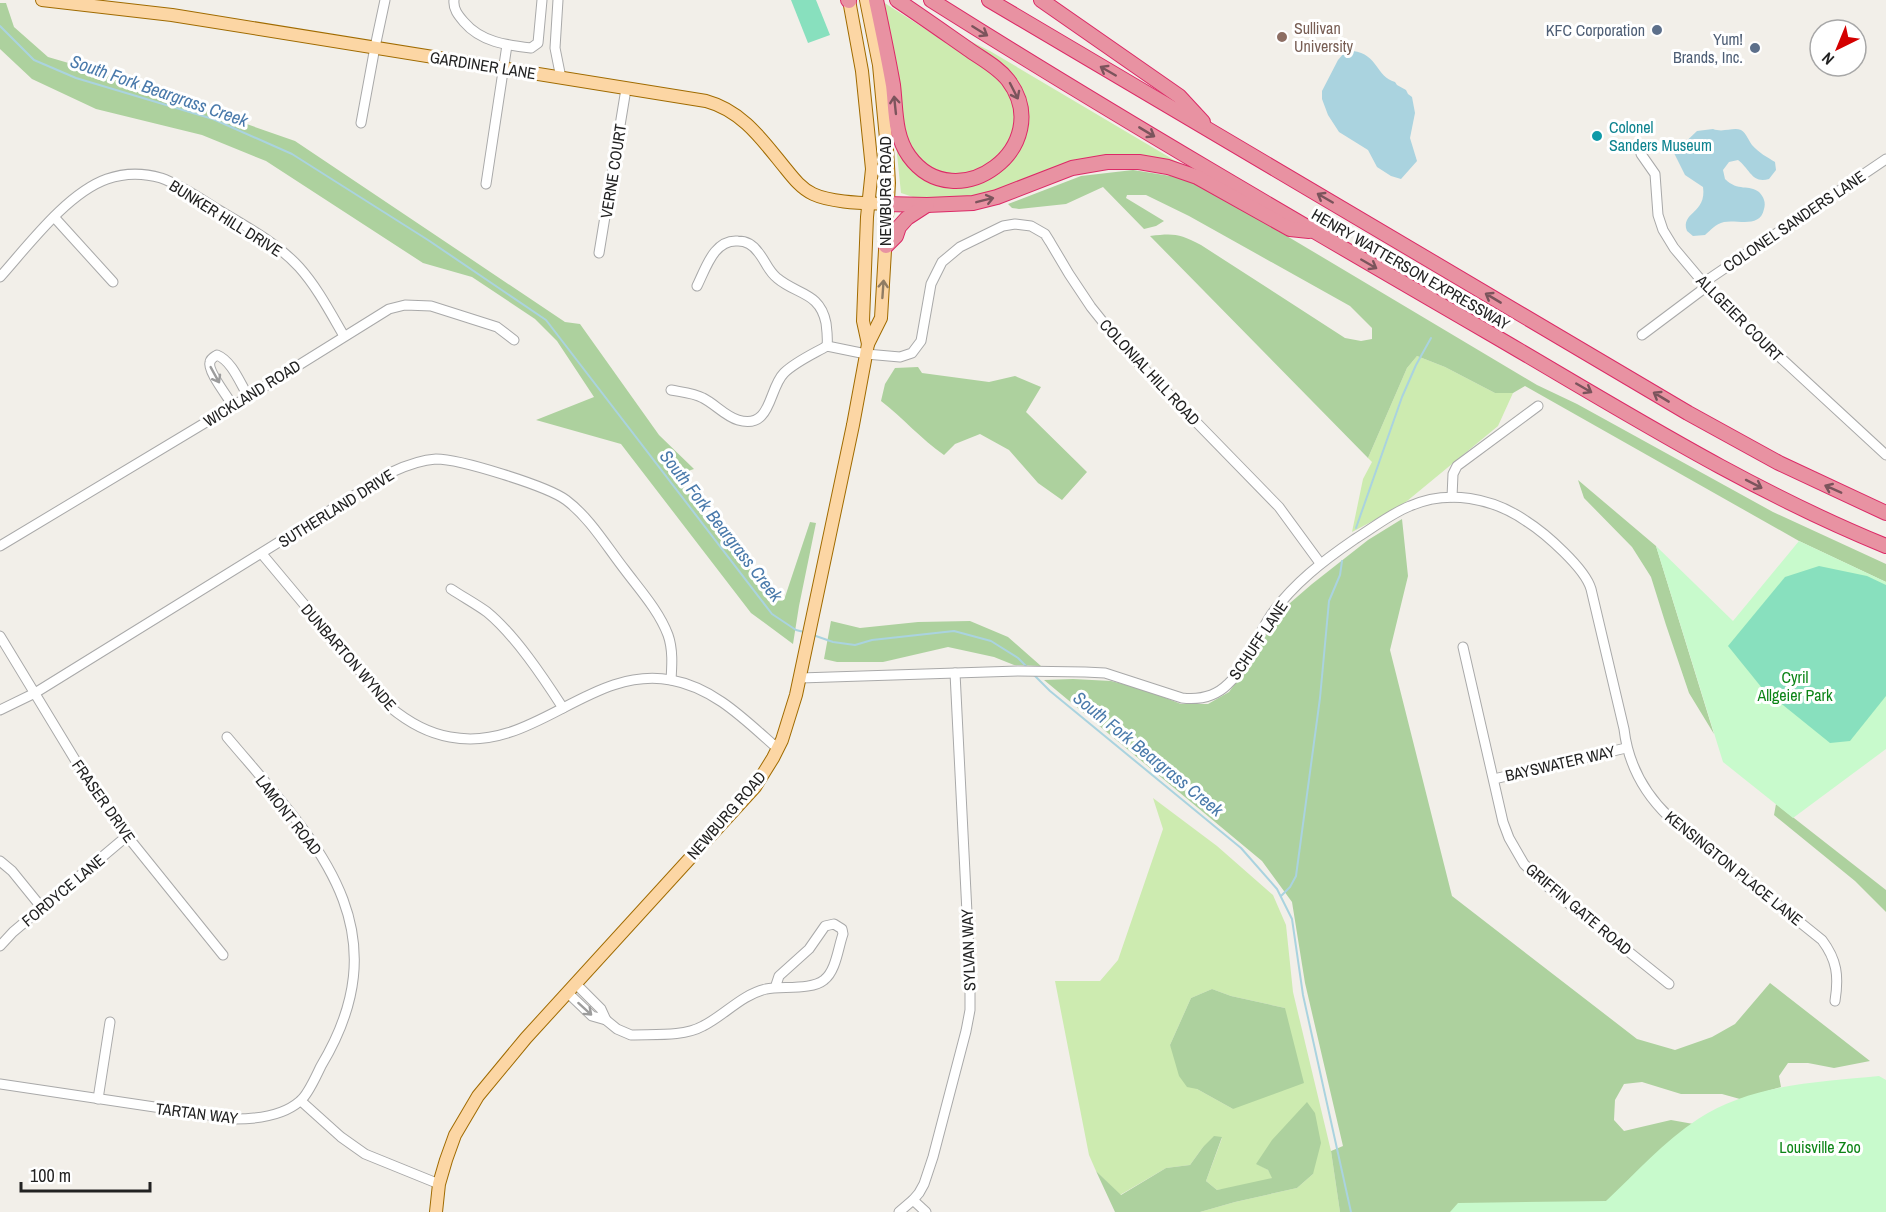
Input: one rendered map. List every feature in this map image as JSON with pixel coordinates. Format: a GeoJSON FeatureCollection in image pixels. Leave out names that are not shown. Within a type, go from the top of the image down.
{"type":"FeatureCollection","features":[{"type":"Feature","properties":{"kind":"highway"},"geometry":{"type":"LineString","coordinates":[[876,0],[892,85],[897,129],[903,146],[922,168],[940,177],[962,180],[984,175],[1001,164],[1019,135],[1022,116],[1015,90],[999,70],[897,0]]}},
{"type":"Feature","properties":{"kind":"highway","name":"HENRY WATTERSON EXPRESSWAY"},"geometry":{"type":"LineString","coordinates":[[931,0],[1030,63],[1314,232],[1725,470],[1886,546]]}},
{"type":"Feature","properties":{"kind":"highway","name":"HENRY WATTERSON EXPRESSWAY"},"geometry":{"type":"LineString","coordinates":[[989,0],[1715,429],[1796,471],[1886,513]]}},
{"type":"Feature","properties":{"kind":"highway"},"geometry":{"type":"LineString","coordinates":[[1041,0],[1179,96],[1213,132]]}},
{"type":"Feature","properties":{"kind":"highway"},"geometry":{"type":"LineString","coordinates":[[887,204],[954,204],[986,200],[1059,172],[1089,164],[1138,162],[1168,167],[1197,177],[1290,229],[1314,232]]}},
{"type":"Feature","properties":{"kind":"highway"},"geometry":{"type":"LineString","coordinates":[[886,246],[896,236],[899,227],[907,218],[927,205]]}},
{"type":"Feature","properties":{"kind":"main road","name":"GARDINER LANE"},"geometry":{"type":"LineString","coordinates":[[42,0],[172,15],[706,101],[724,107],[741,118],[793,177],[810,192],[832,200],[887,204]]}},
{"type":"Feature","properties":{"kind":"main road","name":"NEWBURG ROAD"},"geometry":{"type":"LineString","coordinates":[[849,0],[862,71],[872,170],[868,203],[862,321],[867,349]]}},
{"type":"Feature","properties":{"kind":"main road","name":"NEWBURG ROAD"},"geometry":{"type":"LineString","coordinates":[[436,1212],[439,1184],[455,1135],[491,1078],[754,787],[777,749],[789,723],[812,624],[867,349],[881,318],[889,183],[879,65],[866,0]]}},
{"type":"Feature","properties":{"kind":"street"},"geometry":{"type":"LineString","coordinates":[[361,123],[385,0]]}},
{"type":"Feature","properties":{"kind":"street"},"geometry":{"type":"LineString","coordinates":[[454,0],[457,13],[468,26],[486,39],[531,48],[538,43],[542,0]]}},
{"type":"Feature","properties":{"kind":"street"},"geometry":{"type":"LineString","coordinates":[[558,0],[555,48],[561,78]]}},
{"type":"Feature","properties":{"kind":"street"},"geometry":{"type":"LineString","coordinates":[[486,184],[507,45]]}},
{"type":"Feature","properties":{"kind":"street","name":"VERNE COURT"},"geometry":{"type":"LineString","coordinates":[[599,254],[626,89]]}},
{"type":"Feature","properties":{"kind":"street","name":"ALLGEIER COURT"},"geometry":{"type":"LineString","coordinates":[[1641,154],[1655,174],[1657,208],[1663,230],[1674,248],[1704,285],[1886,455]]}},
{"type":"Feature","properties":{"kind":"street","name":"COLONEL SANDERS LANE"},"geometry":{"type":"LineString","coordinates":[[1642,335],[1704,285],[1886,159]]}},
{"type":"Feature","properties":{"kind":"street","name":"BUNKER HILL DRIVE"},"geometry":{"type":"LineString","coordinates":[[0,277],[30,241],[87,188],[107,179],[138,175],[169,181],[258,234],[287,255],[306,275],[344,336]]}},
{"type":"Feature","properties":{"kind":"street"},"geometry":{"type":"LineString","coordinates":[[54,217],[113,282]]}},
{"type":"Feature","properties":{"kind":"street","name":"COLONIAL HILL ROAD"},"geometry":{"type":"LineString","coordinates":[[867,349],[900,357],[912,353],[921,341],[931,284],[942,262],[960,247],[1003,226],[1015,224],[1031,226],[1045,234],[1091,307],[1123,347],[1274,502],[1320,563]]}},
{"type":"Feature","properties":{"kind":"street"},"geometry":{"type":"LineString","coordinates":[[697,286],[715,251],[735,240],[748,243],[758,252],[776,278],[818,302],[824,313],[828,338],[826,346]]}},
{"type":"Feature","properties":{"kind":"street","name":"WICKLAND ROAD"},"geometry":{"type":"LineString","coordinates":[[0,546],[389,309],[405,305],[431,306],[497,327],[514,340]]}},
{"type":"Feature","properties":{"kind":"street"},"geometry":{"type":"LineString","coordinates":[[672,390],[701,396],[739,420],[754,420],[769,406],[775,387],[784,373],[826,346],[867,349]]}},
{"type":"Feature","properties":{"kind":"street"},"geometry":{"type":"LineString","coordinates":[[233,406],[209,365],[217,355],[223,358],[249,396]]}},
{"type":"Feature","properties":{"kind":"street"},"geometry":{"type":"LineString","coordinates":[[1452,497],[1453,474],[1457,466],[1538,406]]}},
{"type":"Feature","properties":{"kind":"street","name":"SUTHERLAND DRIVE"},"geometry":{"type":"LineString","coordinates":[[0,710],[35,693],[392,472],[422,460],[449,460],[535,485],[559,496],[582,515],[658,616],[670,642],[671,680]]}},
{"type":"Feature","properties":{"kind":"street","name":"SCHUFF LANE"},"geometry":{"type":"LineString","coordinates":[[800,678],[1018,671],[1105,673],[1190,699],[1214,694],[1227,686],[1234,678],[1272,614],[1293,589],[1320,563],[1410,506],[1436,498],[1452,497]]}},
{"type":"Feature","properties":{"kind":"street","name":"KENSINGTON PLACE LANE"},"geometry":{"type":"LineString","coordinates":[[1452,497],[1489,502],[1516,514],[1537,529],[1582,571],[1591,589],[1624,729],[1626,748],[1643,785],[1660,807],[1822,940],[1835,960],[1837,980],[1835,1001]]}},
{"type":"Feature","properties":{"kind":"street","name":"DUNBARTON WYNDE"},"geometry":{"type":"LineString","coordinates":[[262,554],[381,697],[399,715],[432,733],[456,739],[492,738],[517,731],[602,688],[639,679],[671,680],[688,684],[714,696],[730,707],[777,749]]}},
{"type":"Feature","properties":{"kind":"street"},"geometry":{"type":"LineString","coordinates":[[451,589],[487,612],[503,628],[563,708]]}},
{"type":"Feature","properties":{"kind":"street","name":"FRASER DRIVE"},"geometry":{"type":"LineString","coordinates":[[0,636],[94,791],[127,836],[223,955]]}},
{"type":"Feature","properties":{"kind":"street","name":"GRIFFIN GATE ROAD"},"geometry":{"type":"LineString","coordinates":[[1463,647],[1503,822],[1524,864],[1543,883],[1669,984]]}},
{"type":"Feature","properties":{"kind":"street","name":"SYLVAN WAY"},"geometry":{"type":"LineString","coordinates":[[913,1200],[924,1184],[933,1157],[970,1010],[955,673]]}},
{"type":"Feature","properties":{"kind":"street","name":"LAMONT ROAD"},"geometry":{"type":"LineString","coordinates":[[227,737],[311,839],[345,903],[351,929],[355,969],[347,1011],[326,1058],[301,1101]]}},
{"type":"Feature","properties":{"kind":"street","name":"BAYSWATER WAY"},"geometry":{"type":"LineString","coordinates":[[1494,778],[1626,748]]}},
{"type":"Feature","properties":{"kind":"street","name":"FORDYCE LANE"},"geometry":{"type":"LineString","coordinates":[[0,945],[127,836]]}},
{"type":"Feature","properties":{"kind":"street"},"geometry":{"type":"LineString","coordinates":[[0,861],[12,871],[42,908]]}},
{"type":"Feature","properties":{"kind":"street"},"geometry":{"type":"LineString","coordinates":[[572,988],[592,1016],[606,1020],[617,1029],[631,1035],[691,1031],[703,1027],[753,993],[775,988],[809,986],[826,980],[831,973],[843,934],[842,929],[834,924],[825,926],[809,949],[779,976],[775,988]]}},
{"type":"Feature","properties":{"kind":"street"},"geometry":{"type":"LineString","coordinates":[[98,1099],[110,1022]]}},
{"type":"Feature","properties":{"kind":"street","name":"TARTAN WAY"},"geometry":{"type":"LineString","coordinates":[[0,1084],[244,1119],[264,1117],[301,1101]]}},
{"type":"Feature","properties":{"kind":"street"},"geometry":{"type":"LineString","coordinates":[[301,1101],[340,1137],[365,1154],[439,1184]]}},
{"type":"Feature","properties":{"kind":"street"},"geometry":{"type":"LineString","coordinates":[[899,1212],[913,1200],[926,1212]]}},
{"type":"Feature","properties":{"kind":"green space"},"geometry":{"type":"Polygon","coordinates":[[[791,0],[816,0],[830,35],[808,43],[791,0]]]}},
{"type":"Feature","properties":{"kind":"green space"},"geometry":{"type":"Polygon","coordinates":[[[883,2],[991,71],[1006,88],[1013,100],[1014,123],[1011,138],[993,161],[980,169],[952,174],[937,170],[924,162],[913,150],[905,136],[883,2]]]}},
{"type":"Feature","properties":{"kind":"green space"},"geometry":{"type":"Polygon","coordinates":[[[0,3],[6,3],[14,27],[48,57],[89,69],[295,141],[565,322],[580,324],[659,435],[694,469],[682,473],[682,485],[776,600],[784,600],[810,522],[816,523],[793,644],[751,613],[621,444],[536,420],[594,397],[557,341],[535,319],[472,277],[423,263],[266,161],[202,135],[96,109],[32,79],[0,49],[0,3]]]}},
{"type":"Feature","properties":{"kind":"green space"},"geometry":{"type":"Polygon","coordinates":[[[964,38],[990,51],[1179,163],[1178,165],[1057,167],[996,190],[968,197],[913,197],[901,193],[896,144],[915,169],[984,180],[1004,167],[1015,152],[1025,111],[964,38]]]}},
{"type":"Feature","properties":{"kind":"green space"},"geometry":{"type":"Polygon","coordinates":[[[1133,170],[1177,177],[1203,186],[1537,385],[1577,404],[1773,512],[1886,564],[1886,582],[1799,541],[1525,386],[1513,393],[1495,393],[1445,367],[1417,356],[1407,368],[1368,458],[1150,236],[1177,235],[1194,241],[1345,338],[1361,341],[1372,339],[1372,328],[1350,306],[1189,216],[1146,195],[1127,195],[1126,198],[1164,221],[1144,229],[1103,187],[1066,204],[1019,209],[1012,208],[1008,204],[1081,176],[1133,170]]]}},
{"type":"Feature","properties":{"kind":"green space"},"geometry":{"type":"Polygon","coordinates":[[[1417,356],[1445,367],[1495,393],[1513,393],[1498,426],[1401,506],[1352,532],[1363,479],[1372,462],[1368,458],[1407,368],[1417,356]]]}},
{"type":"Feature","properties":{"kind":"green space"},"geometry":{"type":"Polygon","coordinates":[[[918,367],[922,373],[989,382],[1015,376],[1041,387],[1026,412],[1087,472],[1062,500],[1038,483],[1009,450],[980,434],[955,444],[944,455],[881,401],[885,384],[895,368],[918,367]]]}},
{"type":"Feature","properties":{"kind":"green space"},"geometry":{"type":"Polygon","coordinates":[[[1578,480],[1656,546],[1714,734],[1689,693],[1651,577],[1632,547],[1584,498],[1578,480]]]}},
{"type":"Feature","properties":{"kind":"green space"},"geometry":{"type":"Polygon","coordinates":[[[1402,519],[1408,576],[1390,650],[1452,896],[1637,1039],[1675,1050],[1712,1037],[1735,1024],[1770,983],[1870,1061],[1834,1068],[1808,1063],[1788,1063],[1779,1076],[1781,1087],[1740,1099],[1722,1094],[1681,1094],[1642,1082],[1624,1084],[1615,1100],[1614,1120],[1624,1131],[1671,1120],[1699,1125],[1668,1212],[1340,1212],[1331,1151],[1343,1146],[1305,983],[1292,902],[1262,861],[1044,680],[1111,681],[1143,689],[1181,704],[1208,704],[1229,692],[1255,657],[1275,616],[1368,540],[1402,519]]]}},
{"type":"Feature","properties":{"kind":"green space","name":"Cyril Allgeier Park"},"geometry":{"type":"Polygon","coordinates":[[[1799,541],[1886,582],[1886,749],[1793,818],[1723,762],[1656,546],[1733,621],[1799,541]]]}},
{"type":"Feature","properties":{"kind":"green space"},"geometry":{"type":"Polygon","coordinates":[[[1819,566],[1867,576],[1886,585],[1886,696],[1850,741],[1830,743],[1762,688],[1728,646],[1785,577],[1819,566]]]}},
{"type":"Feature","properties":{"kind":"green space"},"geometry":{"type":"Polygon","coordinates":[[[831,621],[860,628],[918,622],[970,621],[1008,637],[1041,666],[1014,665],[994,657],[948,647],[883,662],[837,662],[824,659],[831,621]]]}},
{"type":"Feature","properties":{"kind":"green space"},"geometry":{"type":"Polygon","coordinates":[[[1153,798],[1217,846],[1273,895],[1286,925],[1293,992],[1331,1151],[1340,1212],[1200,1212],[1297,1188],[1313,1174],[1256,1163],[1268,1170],[1273,1178],[1246,1186],[1217,1190],[1206,1181],[1222,1138],[1203,1147],[1190,1165],[1166,1168],[1120,1195],[1096,1171],[1089,1155],[1055,981],[1100,981],[1118,960],[1163,829],[1153,798]],[[1212,989],[1191,998],[1170,1045],[1197,1089],[1233,1109],[1285,1008],[1231,996],[1212,989]]]}},
{"type":"Feature","properties":{"kind":"green space"},"geometry":{"type":"Polygon","coordinates":[[[1776,804],[1886,890],[1886,912],[1855,881],[1774,815],[1776,804]]]}},
{"type":"Feature","properties":{"kind":"green space"},"geometry":{"type":"Polygon","coordinates":[[[1212,989],[1231,996],[1285,1008],[1304,1083],[1233,1109],[1197,1089],[1187,1087],[1179,1076],[1170,1045],[1191,998],[1212,989]]]}},
{"type":"Feature","properties":{"kind":"green space","name":"Louisville Zoo"},"geometry":{"type":"Polygon","coordinates":[[[1879,1076],[1886,1080],[1886,1212],[1450,1212],[1458,1203],[1606,1201],[1673,1137],[1718,1107],[1740,1098],[1786,1087],[1879,1076]]]}},
{"type":"Feature","properties":{"kind":"green space"},"geometry":{"type":"Polygon","coordinates":[[[1307,1102],[1315,1113],[1321,1143],[1313,1174],[1297,1188],[1200,1212],[1115,1212],[1096,1171],[1121,1195],[1166,1168],[1190,1165],[1214,1136],[1222,1137],[1206,1181],[1217,1190],[1272,1178],[1268,1170],[1256,1164],[1272,1140],[1307,1102]]]}},
{"type":"Feature","properties":{"kind":"water"},"geometry":{"type":"Polygon","coordinates":[[[1353,51],[1367,56],[1384,75],[1412,97],[1415,113],[1410,138],[1417,161],[1401,179],[1377,167],[1368,150],[1339,132],[1328,115],[1322,99],[1322,91],[1338,60],[1344,53],[1353,51]]]}},
{"type":"Feature","properties":{"kind":"water"},"geometry":{"type":"Polygon","coordinates":[[[1741,130],[1755,148],[1775,162],[1776,170],[1769,179],[1763,180],[1755,178],[1738,160],[1729,162],[1723,170],[1725,179],[1739,187],[1751,188],[1759,192],[1765,202],[1762,215],[1753,221],[1721,223],[1705,235],[1693,236],[1687,231],[1687,220],[1701,203],[1703,187],[1685,175],[1674,153],[1697,131],[1741,130]]]}},
{"type":"Feature","properties":{"kind":"waterway","name":"South Fork Beargrass Creek"},"geometry":{"type":"LineString","coordinates":[[0,26],[34,60],[76,78],[213,119],[292,154],[428,240],[546,320],[772,614],[796,630],[804,632]]}},
{"type":"Feature","properties":{"kind":"waterway"},"geometry":{"type":"LineString","coordinates":[[1356,528],[1402,397],[1431,338]]}},
{"type":"Feature","properties":{"kind":"waterway"},"geometry":{"type":"LineString","coordinates":[[1281,896],[1296,876],[1320,698],[1329,601],[1340,575],[1342,561]]}},
{"type":"Feature","properties":{"kind":"waterway","name":"South Fork Beargrass Creek"},"geometry":{"type":"LineString","coordinates":[[813,635],[833,642],[855,645],[872,640],[954,631],[991,641],[1018,658],[1028,668]]}},
{"type":"Feature","properties":{"kind":"waterway","name":"South Fork Beargrass Creek"},"geometry":{"type":"LineString","coordinates":[[1034,675],[1050,691],[1241,848],[1277,889],[1292,919],[1303,995],[1351,1212]]}},
{"type":"Feature","properties":{"kind":"place","name":"KFC Corporation"},"geometry":{"type":"Point","coordinates":[1657,30]}},
{"type":"Feature","properties":{"kind":"place","name":"Sullivan University"},"geometry":{"type":"Point","coordinates":[1282,37]}},
{"type":"Feature","properties":{"kind":"place","name":"Yum! Brands, Inc."},"geometry":{"type":"Point","coordinates":[1755,48]}},
{"type":"Feature","properties":{"kind":"place","name":"Colonel Sanders Museum"},"geometry":{"type":"Point","coordinates":[1597,136]}}]}
